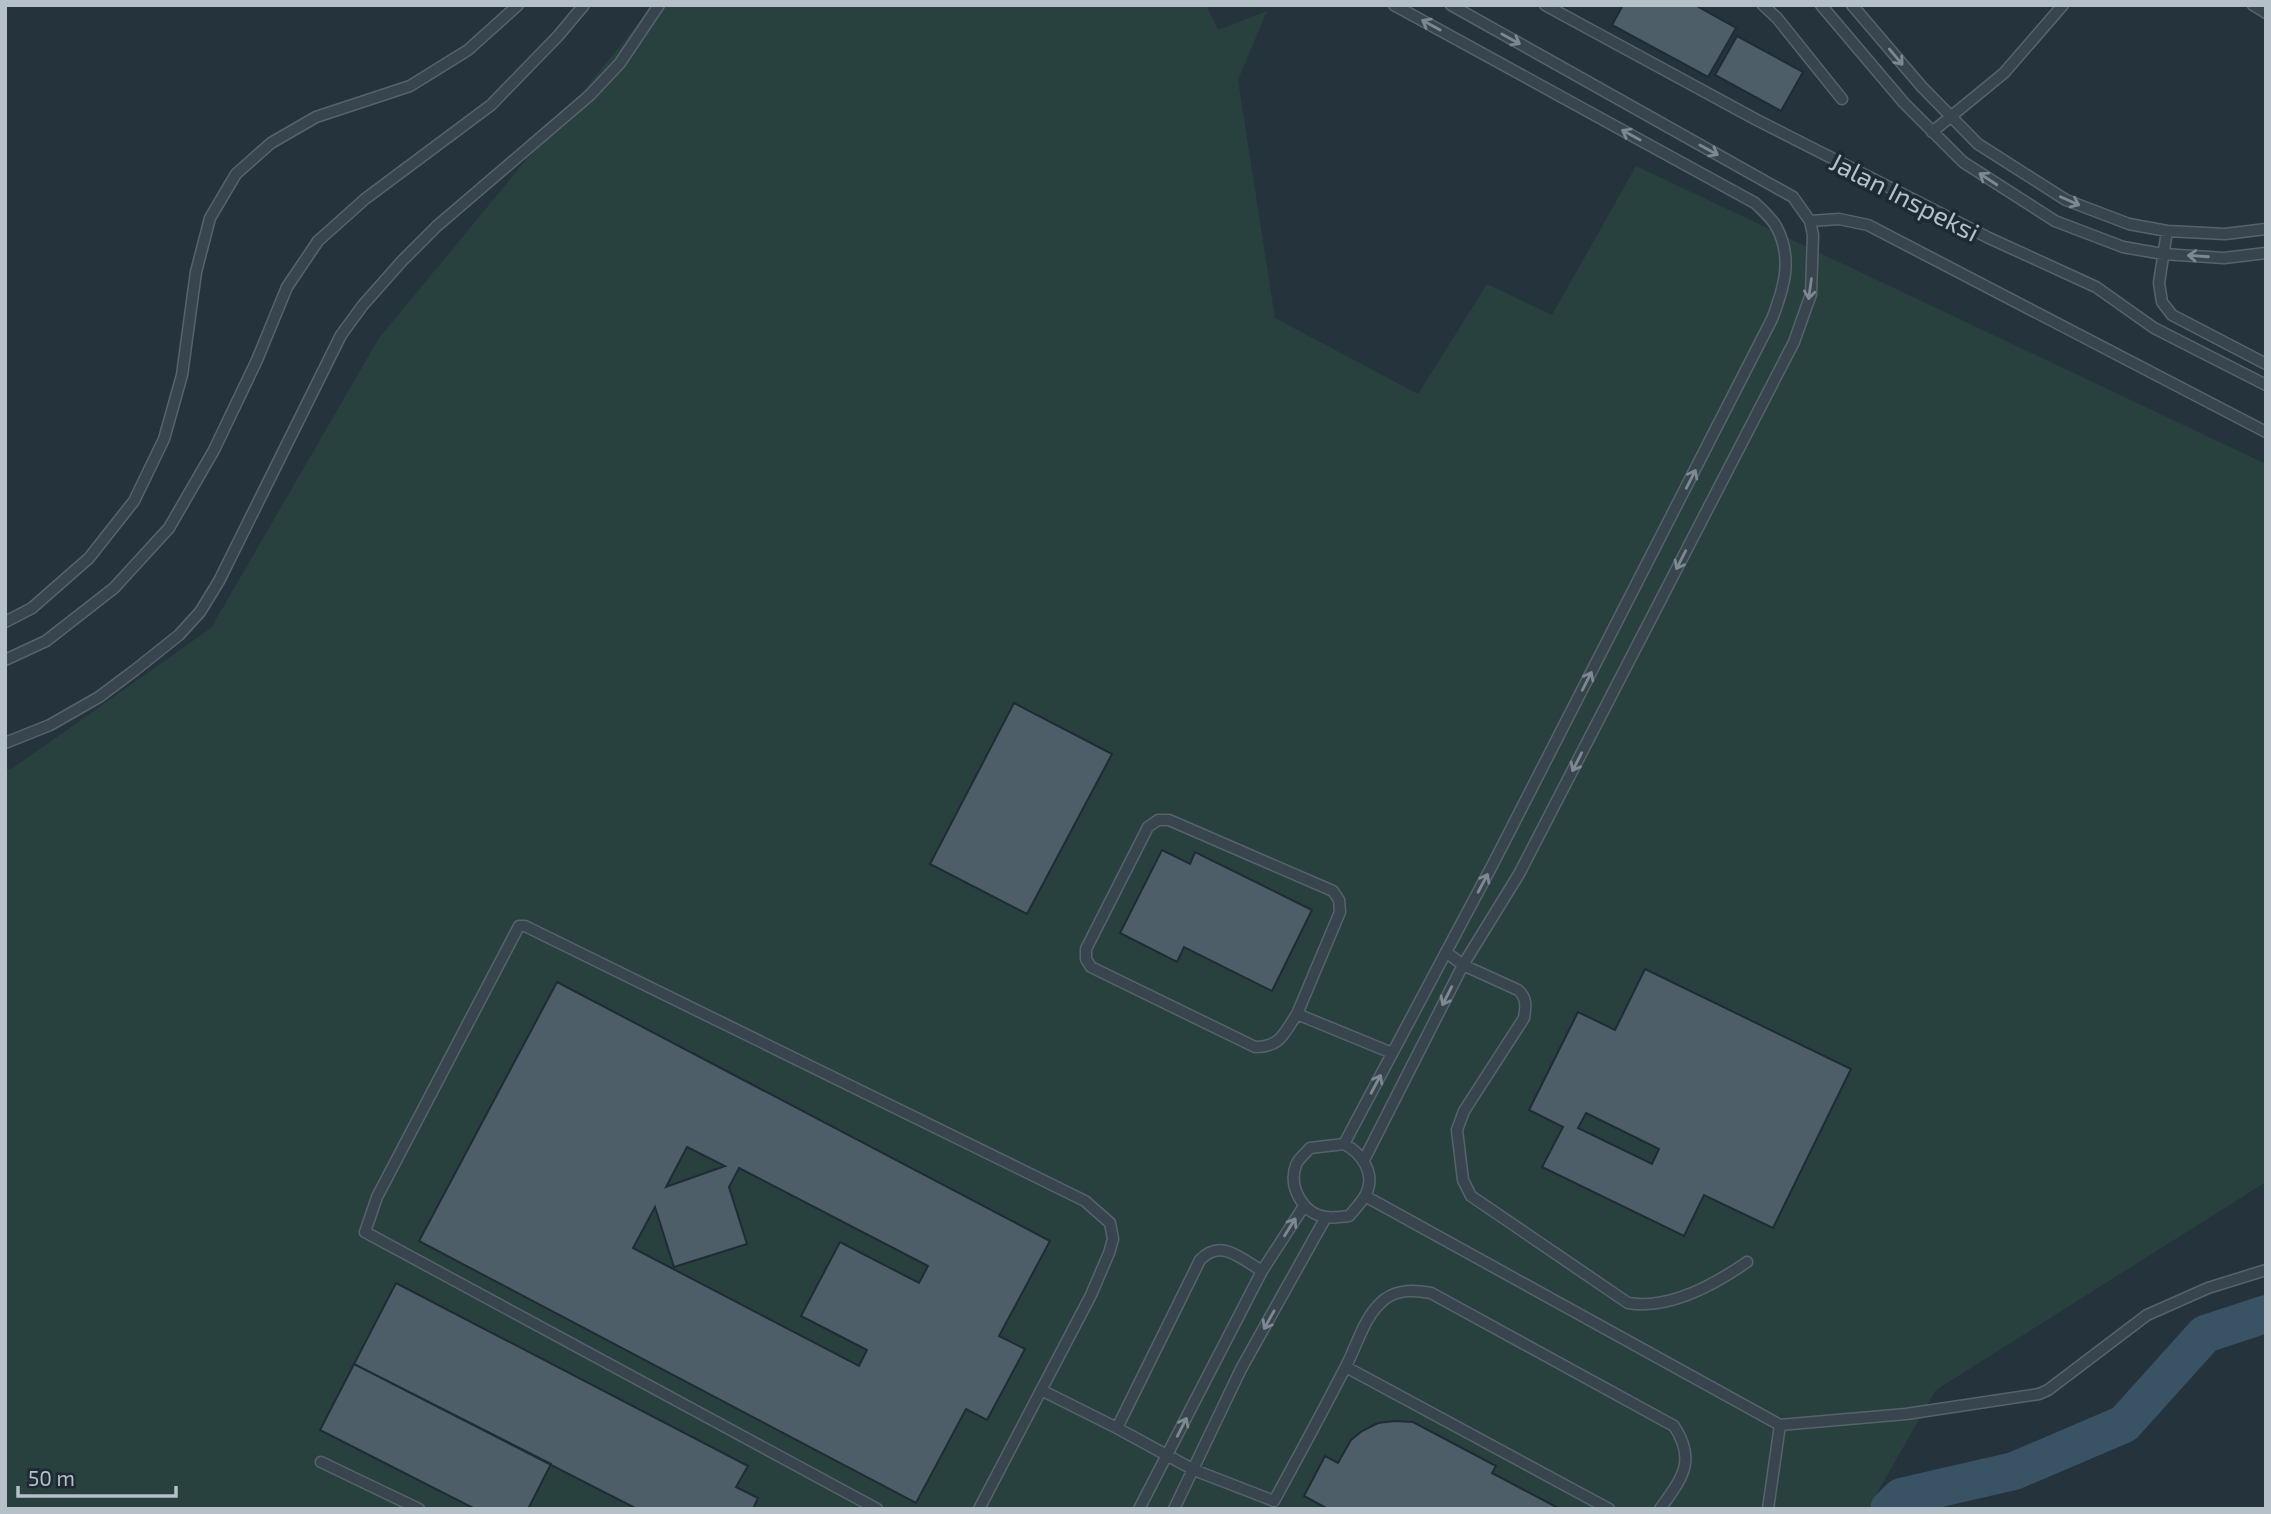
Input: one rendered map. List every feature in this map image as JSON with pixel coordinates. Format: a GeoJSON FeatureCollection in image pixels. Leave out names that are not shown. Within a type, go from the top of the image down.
{"type":"FeatureCollection","features":[{"type":"Feature","properties":{"kind":"lane"},"geometry":{"type":"LineString","coordinates":[[5,622],[32,608],[89,558],[134,501],[164,439],[182,375],[195,272],[210,218],[236,174],[271,143],[316,117],[410,86],[468,50],[518,5]]}},
{"type":"Feature","properties":{"kind":"lane"},"geometry":{"type":"LineString","coordinates":[[5,660],[46,641],[114,588],[169,528],[214,450],[257,360],[287,287],[318,241],[365,199],[491,105],[584,5]]}},
{"type":"Feature","properties":{"kind":"lane"},"geometry":{"type":"LineString","coordinates":[[5,743],[50,725],[99,697],[179,635],[200,612],[219,581],[341,335],[363,305],[437,226],[590,95],[620,64],[659,5]]}},
{"type":"Feature","properties":{"kind":"lane"},"geometry":{"type":"LineString","coordinates":[[1344,1144],[1494,862],[1772,319],[1784,287],[1787,257],[1777,226],[1755,202],[1394,5]]}},
{"type":"Feature","properties":{"kind":"lane"},"geometry":{"type":"LineString","coordinates":[[1364,1160],[1463,965],[1519,874],[1794,342],[1811,294],[1813,235],[1810,221],[1793,197],[1451,5]]}},
{"type":"Feature","properties":{"kind":"lane","name":"Jalan Inspeksi"},"geometry":{"type":"LineString","coordinates":[[1545,5],[1780,132],[1989,238],[2096,287],[2154,328],[2266,385]]}},
{"type":"Feature","properties":{"kind":"lane"},"geometry":{"type":"LineString","coordinates":[[1763,5],[1777,18],[1842,99]]}},
{"type":"Feature","properties":{"kind":"lane"},"geometry":{"type":"LineString","coordinates":[[1821,5],[1904,103],[1963,162],[2055,221],[2123,247],[2163,254],[2224,258],[2266,253]]}},
{"type":"Feature","properties":{"kind":"lane"},"geometry":{"type":"LineString","coordinates":[[1852,5],[1922,87],[1978,144],[2066,200],[2129,223],[2167,231],[2225,234],[2266,229]]}},
{"type":"Feature","properties":{"kind":"lane"},"geometry":{"type":"LineString","coordinates":[[1932,132],[2004,73],[2063,5]]}},
{"type":"Feature","properties":{"kind":"lane"},"geometry":{"type":"LineString","coordinates":[[2253,5],[2266,13]]}},
{"type":"Feature","properties":{"kind":"lane"},"geometry":{"type":"LineString","coordinates":[[1810,221],[1839,219],[1868,225],[2266,432]]}},
{"type":"Feature","properties":{"kind":"lane"},"geometry":{"type":"LineString","coordinates":[[2167,231],[2159,283],[2162,302],[2172,315],[2266,365]]}},
{"type":"Feature","properties":{"kind":"lane"},"geometry":{"type":"LineString","coordinates":[[1158,820],[1168,820],[1333,891],[1339,900],[1340,912],[1297,1014],[1277,1043],[1255,1046],[1091,967],[1086,959],[1086,949],[1148,827],[1158,820]]}},
{"type":"Feature","properties":{"kind":"lane"},"geometry":{"type":"LineString","coordinates":[[877,1509],[365,1232],[377,1197],[519,926],[525,926],[1085,1201],[1111,1223],[1113,1239],[1110,1253],[1091,1295],[979,1509]]}},
{"type":"Feature","properties":{"kind":"lane"},"geometry":{"type":"LineString","coordinates":[[1446,952],[1463,965],[1518,990],[1524,995],[1526,1004],[1524,1018],[1464,1111],[1457,1130],[1463,1180],[1471,1196],[1628,1303],[1645,1306],[1685,1295],[1716,1281],[1747,1262]]}},
{"type":"Feature","properties":{"kind":"lane"},"geometry":{"type":"LineString","coordinates":[[1297,1014],[1392,1054]]}},
{"type":"Feature","properties":{"kind":"lane"},"geometry":{"type":"LineString","coordinates":[[1344,1144],[1364,1160],[1370,1184],[1365,1196],[1349,1216],[1326,1217],[1314,1214],[1304,1206],[1294,1186],[1296,1165],[1310,1148],[1344,1144]]}},
{"type":"Feature","properties":{"kind":"lane"},"geometry":{"type":"LineString","coordinates":[[1365,1196],[1780,1425],[1906,1415],[2039,1394],[2147,1315],[2208,1288],[2266,1270]]}},
{"type":"Feature","properties":{"kind":"lane"},"geometry":{"type":"LineString","coordinates":[[1139,1509],[1262,1271],[1304,1206]]}},
{"type":"Feature","properties":{"kind":"lane"},"geometry":{"type":"LineString","coordinates":[[1174,1509],[1241,1369],[1326,1217]]}},
{"type":"Feature","properties":{"kind":"lane"},"geometry":{"type":"LineString","coordinates":[[1117,1428],[1200,1260],[1209,1250],[1222,1248],[1262,1271]]}},
{"type":"Feature","properties":{"kind":"lane"},"geometry":{"type":"LineString","coordinates":[[1041,1390],[1194,1470],[1272,1505],[1346,1367],[1370,1315],[1384,1300],[1398,1292],[1415,1290],[1432,1293],[1674,1426],[1686,1450],[1685,1465],[1681,1479],[1660,1509]]}},
{"type":"Feature","properties":{"kind":"lane"},"geometry":{"type":"LineString","coordinates":[[1346,1367],[1609,1509]]}},
{"type":"Feature","properties":{"kind":"lane"},"geometry":{"type":"LineString","coordinates":[[1768,1509],[1780,1425]]}},
{"type":"Feature","properties":{"kind":"lane"},"geometry":{"type":"LineString","coordinates":[[321,1462],[419,1509]]}},
{"type":"Feature","properties":{"kind":"green space"},"geometry":{"type":"Polygon","coordinates":[[[654,5],[1206,5],[1218,30],[1267,11],[1238,80],[1275,318],[1418,394],[1487,284],[1552,315],[1636,166],[2266,464],[2266,1182],[1936,1390],[1868,1509],[5,1509],[5,770],[13,768],[211,628],[379,338],[654,5]]]}},
{"type":"Feature","properties":{"kind":"building"},"geometry":{"type":"Polygon","coordinates":[[[1623,5],[1695,5],[1736,28],[1708,77],[1612,25],[1623,5]]]}},
{"type":"Feature","properties":{"kind":"building"},"geometry":{"type":"Polygon","coordinates":[[[1737,36],[1803,72],[1781,111],[1715,75],[1737,36]]]}},
{"type":"Feature","properties":{"kind":"building"},"geometry":{"type":"Polygon","coordinates":[[[1014,703],[1112,754],[1027,914],[930,864],[1014,703]]]}},
{"type":"Feature","properties":{"kind":"building"},"geometry":{"type":"Polygon","coordinates":[[[1162,850],[1190,864],[1195,852],[1312,910],[1272,991],[1184,947],[1177,962],[1120,933],[1162,850]]]}},
{"type":"Feature","properties":{"kind":"building"},"geometry":{"type":"Polygon","coordinates":[[[1645,969],[1851,1069],[1773,1228],[1704,1195],[1684,1236],[1542,1167],[1563,1127],[1529,1110],[1578,1012],[1615,1030],[1645,969]],[[1586,1113],[1578,1128],[1652,1164],[1659,1149],[1586,1113]]]}},
{"type":"Feature","properties":{"kind":"building"},"geometry":{"type":"Polygon","coordinates":[[[557,982],[1050,1241],[999,1336],[1025,1349],[987,1420],[966,1409],[916,1503],[419,1241],[557,982]],[[687,1147],[666,1187],[725,1166],[687,1147]],[[739,1168],[729,1187],[747,1244],[674,1267],[655,1207],[633,1248],[859,1366],[867,1350],[801,1316],[840,1242],[919,1283],[928,1266],[739,1168]]]}},
{"type":"Feature","properties":{"kind":"building"},"geometry":{"type":"Polygon","coordinates":[[[396,1283],[748,1466],[736,1487],[758,1498],[753,1509],[637,1509],[354,1364],[396,1283]]]}},
{"type":"Feature","properties":{"kind":"building"},"geometry":{"type":"Polygon","coordinates":[[[354,1364],[551,1464],[528,1509],[475,1509],[320,1430],[354,1364]]]}},
{"type":"Feature","properties":{"kind":"building"},"geometry":{"type":"Polygon","coordinates":[[[1413,1422],[1496,1466],[1492,1473],[1560,1509],[1328,1509],[1304,1496],[1325,1456],[1338,1463],[1351,1440],[1362,1431],[1378,1423],[1413,1422]]]}},
{"type":"Feature","properties":{"kind":"waterway"},"geometry":{"type":"LineString","coordinates":[[1889,1509],[1901,1497],[2014,1471],[2124,1424],[2205,1334],[2266,1314]]}}]}
